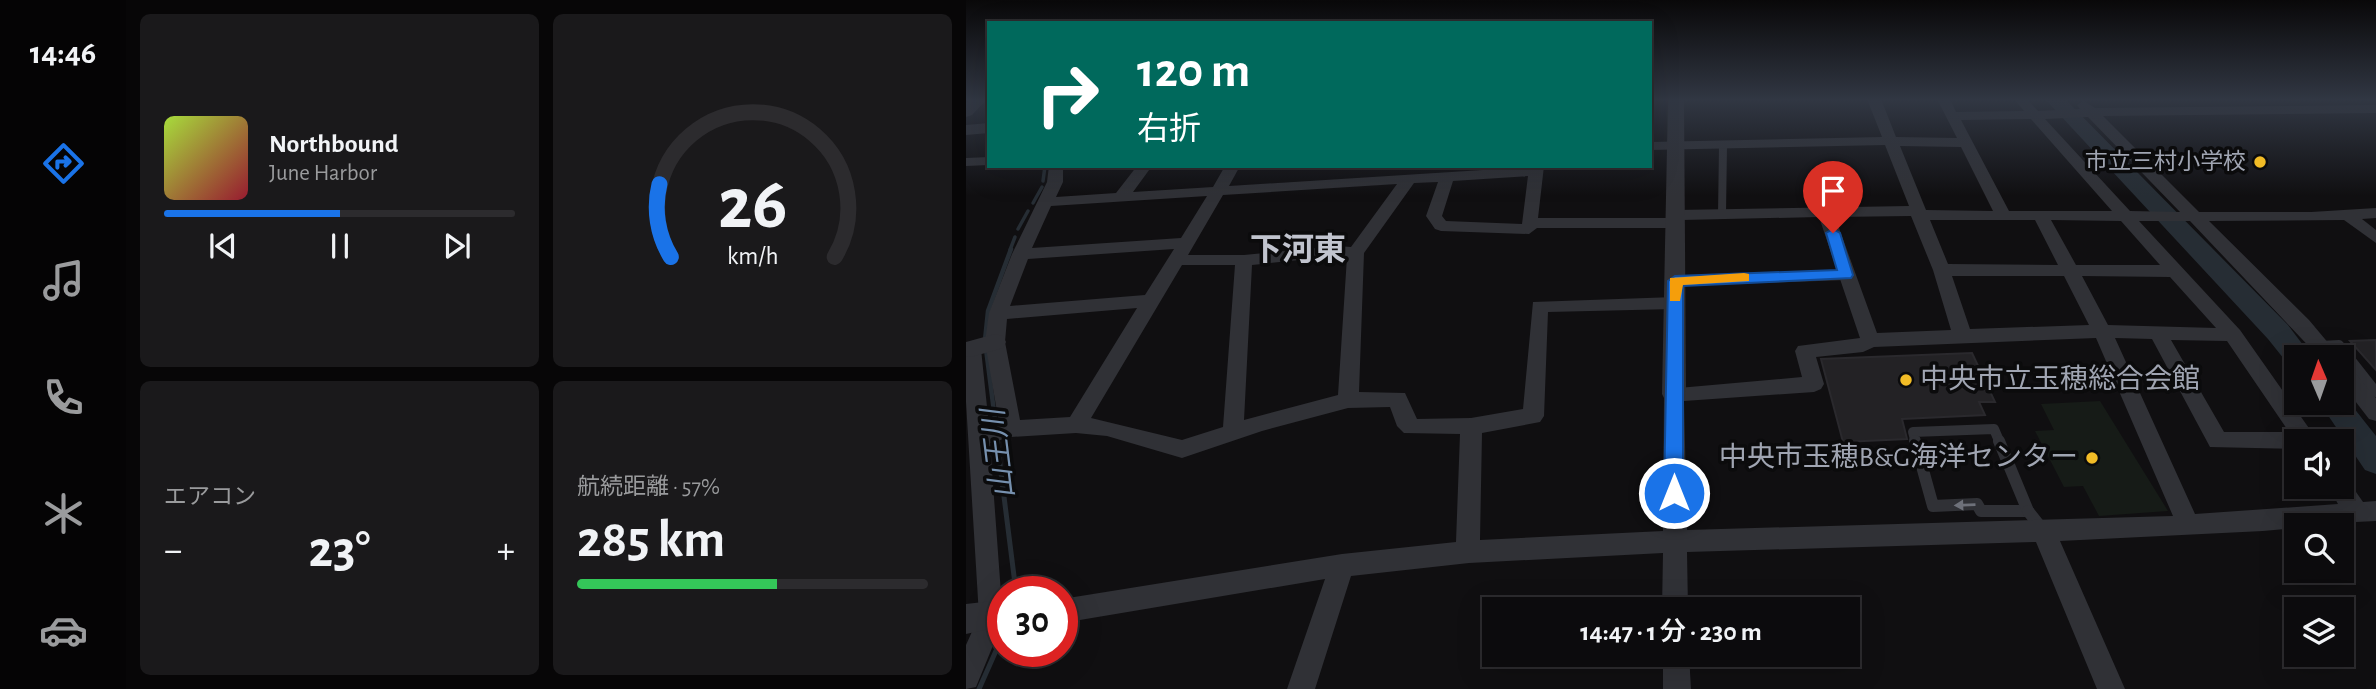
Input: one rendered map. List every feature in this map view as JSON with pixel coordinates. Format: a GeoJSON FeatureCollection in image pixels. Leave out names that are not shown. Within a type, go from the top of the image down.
{"type":"FeatureCollection","features":[{"type":"Feature","properties":{"kind":"street"},"geometry":{"type":"LineString","coordinates":[[1675,597],[1676,131]]}},
{"type":"Feature","properties":{"kind":"street"},"geometry":{"type":"LineString","coordinates":[[1887,131],[1941,270],[1962,335]]}},
{"type":"Feature","properties":{"kind":"street"},"geometry":{"type":"LineString","coordinates":[[1959,131],[2004,216]]}},
{"type":"Feature","properties":{"kind":"street"},"geometry":{"type":"LineString","coordinates":[[2056,131],[2126,217],[2234,335],[2299,429]]}},
{"type":"Feature","properties":{"kind":"street"},"geometry":{"type":"LineString","coordinates":[[2107,131],[2319,345]]}},
{"type":"Feature","properties":{"kind":"street"},"geometry":{"type":"LineString","coordinates":[[1652,146],[1891,141],[1965,143]]}},
{"type":"Feature","properties":{"kind":"street"},"geometry":{"type":"LineString","coordinates":[[966,177],[976,162]]}},
{"type":"Feature","properties":{"kind":"street"},"geometry":{"type":"LineString","coordinates":[[966,677],[987,618],[974,491],[995,433],[979,347],[998,313],[1021,254],[1055,182],[1056,168]]}},
{"type":"Feature","properties":{"kind":"street"},"geometry":{"type":"LineString","coordinates":[[1121,197],[1143,168]]}},
{"type":"Feature","properties":{"kind":"street"},"geometry":{"type":"LineString","coordinates":[[1076,425],[1232,168]]}},
{"type":"Feature","properties":{"kind":"street"},"geometry":{"type":"LineString","coordinates":[[1307,185],[1314,168]]}},
{"type":"Feature","properties":{"kind":"street"},"geometry":{"type":"LineString","coordinates":[[1044,202],[1537,169],[1529,229],[1441,226],[1434,216],[1447,176]]}},
{"type":"Feature","properties":{"kind":"street"},"geometry":{"type":"LineString","coordinates":[[1348,400],[1356,254],[1409,179]]}},
{"type":"Feature","properties":{"kind":"street"},"geometry":{"type":"LineString","coordinates":[[1826,212],[1870,340]]}},
{"type":"Feature","properties":{"kind":"street"},"geometry":{"type":"LineString","coordinates":[[1530,223],[1826,212],[2126,217],[2376,213]]}},
{"type":"Feature","properties":{"kind":"street"},"geometry":{"type":"LineString","coordinates":[[2348,215],[2376,238]]}},
{"type":"Feature","properties":{"kind":"street"},"geometry":{"type":"LineString","coordinates":[[2041,216],[2102,331],[2189,524]]}},
{"type":"Feature","properties":{"kind":"street"},"geometry":{"type":"LineString","coordinates":[[1021,254],[1185,243]]}},
{"type":"Feature","properties":{"kind":"street"},"geometry":{"type":"LineString","coordinates":[[1175,260],[1244,260],[1337,251],[1356,254]]}},
{"type":"Feature","properties":{"kind":"street"},"geometry":{"type":"LineString","coordinates":[[1233,431],[1236,351],[1244,260]]}},
{"type":"Feature","properties":{"kind":"street"},"geometry":{"type":"LineString","coordinates":[[1941,270],[2176,271]]}},
{"type":"Feature","properties":{"kind":"street"},"geometry":{"type":"LineString","coordinates":[[998,313],[1150,301]]}},
{"type":"Feature","properties":{"kind":"street"},"geometry":{"type":"LineString","coordinates":[[995,433],[1076,425],[1107,428],[1182,449],[1233,431],[1348,400],[1398,399],[1404,420],[1412,427],[1471,426],[1533,416],[1539,306],[1675,303]]}},
{"type":"Feature","properties":{"kind":"street"},"geometry":{"type":"LineString","coordinates":[[1674,394],[1814,384],[1805,351],[1863,345],[1870,340],[2102,331],[2234,335]]}},
{"type":"Feature","properties":{"kind":"street"},"geometry":{"type":"LineString","coordinates":[[2158,333],[2218,441],[2284,441]]}},
{"type":"Feature","properties":{"kind":"street"},"geometry":{"type":"LineString","coordinates":[[979,347],[995,433]]}},
{"type":"Feature","properties":{"kind":"street"},"geometry":{"type":"LineString","coordinates":[[2354,385],[2376,413]]}},
{"type":"Feature","properties":{"kind":"street"},"geometry":{"type":"LineString","coordinates":[[1468,552],[1471,426]]}},
{"type":"Feature","properties":{"kind":"street"},"geometry":{"type":"LineString","coordinates":[[2352,499],[2366,512]]}},
{"type":"Feature","properties":{"kind":"street"},"geometry":{"type":"LineString","coordinates":[[1078,608],[1342,565],[1468,552],[1674,542],[2044,532],[2366,512]]}},
{"type":"Feature","properties":{"kind":"street"},"geometry":{"type":"LineString","coordinates":[[2044,532],[2111,689]]}},
{"type":"Feature","properties":{"kind":"street"},"geometry":{"type":"LineString","coordinates":[[1301,689],[1342,565]]}},
{"type":"Feature","properties":{"kind":"street"},"geometry":{"type":"LineString","coordinates":[[1676,667],[1676,689]]}},
{"type":"Feature","properties":{"kind":"lane"},"geometry":{"type":"LineString","coordinates":[[1722,214],[1723,146]]}},
{"type":"Feature","properties":{"kind":"lane"},"geometry":{"type":"LineString","coordinates":[[1675,281],[1846,275]]}},
{"type":"Feature","properties":{"kind":"lane"},"geometry":{"type":"LineString","coordinates":[[2354,364],[2376,392]]}},
{"type":"Feature","properties":{"kind":"lane"},"geometry":{"type":"LineString","coordinates":[[2028,511],[1980,512],[1977,504],[1933,506],[1913,432],[1994,429],[2028,511],[2044,532]]}},
{"type":"Feature","properties":{"kind":"shaded area","name":"中央市玉穂B&G海洋センター"},"geometry":{"type":"Polygon","coordinates":[[[2100,401],[2168,511],[2099,516],[2083,486],[2064,487],[2035,431],[2054,430],[2041,404],[2100,401]]]}},
{"type":"Feature","properties":{"kind":"building"},"geometry":{"type":"Polygon","coordinates":[[[2376,340],[2376,370],[2354,345],[2350,341],[2376,340]]]}},
{"type":"Feature","properties":{"kind":"building","name":"中央市立玉穂総合会館"},"geometry":{"type":"Polygon","coordinates":[[[1972,353],[1995,402],[1979,402],[1985,415],[1902,419],[1907,439],[1843,442],[1821,359],[1972,353]]]}},
{"type":"Feature","properties":{"kind":"waterway"},"geometry":{"type":"LineString","coordinates":[[2085,131],[2288,345]]}},
{"type":"Feature","properties":{"kind":"waterway","name":"山王川"},"geometry":{"type":"LineString","coordinates":[[1043,181],[1045,168]]}},
{"type":"Feature","properties":{"kind":"waterway","name":"山王川"},"geometry":{"type":"LineString","coordinates":[[1033,203],[1042,187]]}},
{"type":"Feature","properties":{"kind":"waterway","name":"山王川"},"geometry":{"type":"LineString","coordinates":[[1018,229],[1028,211]]}},
{"type":"Feature","properties":{"kind":"waterway","name":"山王川"},"geometry":{"type":"LineString","coordinates":[[1010,250],[1015,237]]}},
{"type":"Feature","properties":{"kind":"waterway","name":"山王川"},"geometry":{"type":"LineString","coordinates":[[985,340],[988,311],[1011,249]]}},
{"type":"Feature","properties":{"kind":"waterway","name":"山王川"},"geometry":{"type":"LineString","coordinates":[[986,349],[998,443]]}},
{"type":"Feature","properties":{"kind":"waterway"},"geometry":{"type":"LineString","coordinates":[[2343,415],[2376,461]]}},
{"type":"Feature","properties":{"kind":"waterway","name":"山王川"},"geometry":{"type":"LineString","coordinates":[[997,441],[1014,576]]}},
{"type":"Feature","properties":{"kind":"waterway","name":"山王川"},"geometry":{"type":"LineString","coordinates":[[979,689],[989,667]]}},
{"type":"Feature","properties":{"kind":"slow traffic"},"geometry":{"type":"LineString","coordinates":[[1675,297],[1675,281],[1744,278]]}},
{"type":"Feature","properties":{"kind":"place","name":"市立三村小学校"},"geometry":{"type":"Point","coordinates":[2260,162]}},
{"type":"Feature","properties":{"kind":"place","name":"中央市立玉穂総合会館"},"geometry":{"type":"Point","coordinates":[1906,380]}},
{"type":"Feature","properties":{"kind":"place","name":"中央市玉穂B&G海洋センター"},"geometry":{"type":"Point","coordinates":[2092,458]}},
{"type":"Feature","properties":{"kind":"district","name":"下河東"},"geometry":{"type":"Point","coordinates":[1298,250]}},
{"type":"Feature","properties":{"kind":"route"},"geometry":{"type":"LineString","coordinates":[[1674,493],[1675,281],[1846,275],[1833,233]]}}]}
